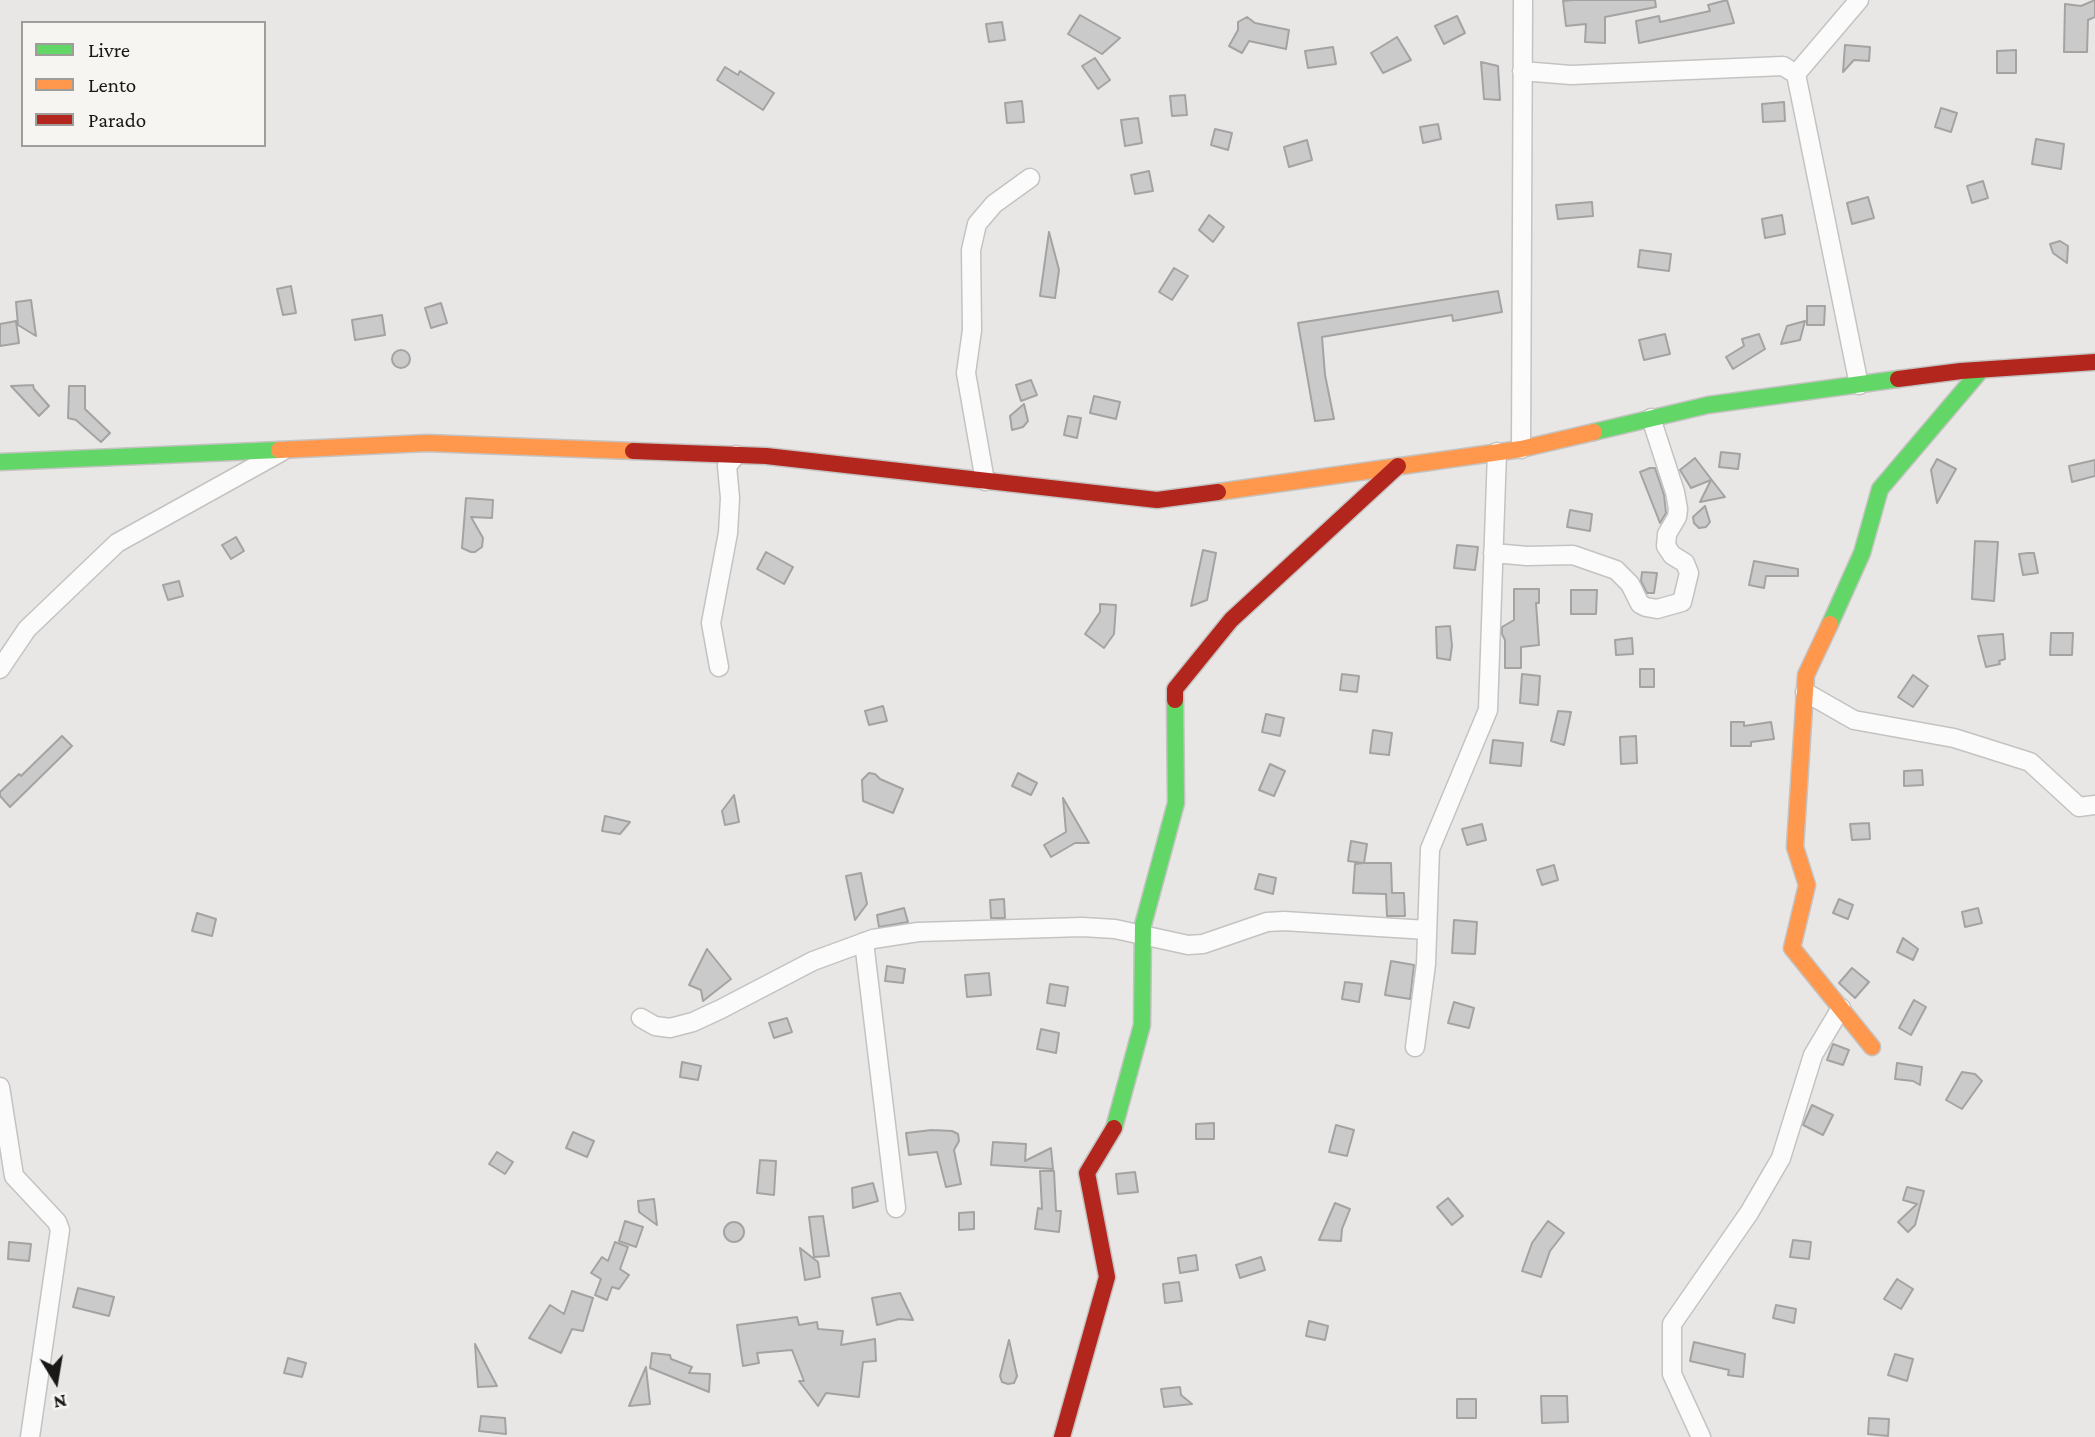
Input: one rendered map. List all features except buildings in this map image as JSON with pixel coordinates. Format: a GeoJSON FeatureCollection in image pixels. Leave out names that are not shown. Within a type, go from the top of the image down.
{"type":"FeatureCollection","features":[{"type":"Feature","properties":{"kind":"street"},"geometry":{"type":"LineString","coordinates":[[1521,449],[1523,0]]}},
{"type":"Feature","properties":{"kind":"street"},"geometry":{"type":"LineString","coordinates":[[1796,74],[1859,0]]}},
{"type":"Feature","properties":{"kind":"street"},"geometry":{"type":"LineString","coordinates":[[1522,71],[1571,75],[1783,66],[1796,74],[1859,385]]}},
{"type":"Feature","properties":{"kind":"street"},"geometry":{"type":"LineString","coordinates":[[985,481],[966,373],[972,330],[971,250],[977,224],[994,204],[1030,178]]}},
{"type":"Feature","properties":{"kind":"street"},"geometry":{"type":"LineString","coordinates":[[0,462],[427,443],[766,456],[1157,500],[1521,449],[1708,405],[1980,370],[2095,362]]}},
{"type":"Feature","properties":{"kind":"street"},"geometry":{"type":"LineString","coordinates":[[1872,1047],[1792,948],[1807,885],[1795,847],[1806,675],[1862,553],[1880,489],[1980,370]]}},
{"type":"Feature","properties":{"kind":"street"},"geometry":{"type":"LineString","coordinates":[[1493,553],[1527,556],[1573,555],[1616,570],[1630,584],[1640,604],[1646,607],[1657,609],[1682,602],[1689,573],[1685,564],[1672,555],[1666,546],[1667,534],[1677,517],[1678,509],[1651,418]]}},
{"type":"Feature","properties":{"kind":"street"},"geometry":{"type":"LineString","coordinates":[[0,669],[27,629],[117,543],[287,449]]}},
{"type":"Feature","properties":{"kind":"street"},"geometry":{"type":"LineString","coordinates":[[1415,1047],[1426,964],[1430,849],[1488,710],[1497,452]]}},
{"type":"Feature","properties":{"kind":"street"},"geometry":{"type":"LineString","coordinates":[[719,667],[712,623],[728,533],[730,498],[727,466],[736,454]]}},
{"type":"Feature","properties":{"kind":"street"},"geometry":{"type":"LineString","coordinates":[[1062,1437],[1107,1277],[1087,1172],[1116,1124],[1142,1025],[1143,925],[1176,803],[1175,689],[1231,620],[1398,467]]}},
{"type":"Feature","properties":{"kind":"street"},"geometry":{"type":"LineString","coordinates":[[1805,692],[1854,720],[1954,738],[2030,762],[2079,807],[2095,805]]}},
{"type":"Feature","properties":{"kind":"street"},"geometry":{"type":"LineString","coordinates":[[641,1018],[655,1026],[670,1028],[693,1022],[813,961],[864,942],[918,932],[1082,927],[1143,934],[1188,946],[1203,944],[1267,922],[1427,930]]}},
{"type":"Feature","properties":{"kind":"street"},"geometry":{"type":"LineString","coordinates":[[864,942],[896,1208]]}},
{"type":"Feature","properties":{"kind":"street"},"geometry":{"type":"LineString","coordinates":[[1701,1437],[1672,1374],[1672,1324],[1749,1213],[1781,1158],[1813,1055],[1841,1008]]}},
{"type":"Feature","properties":{"kind":"street"},"geometry":{"type":"LineString","coordinates":[[0,1087],[14,1176],[57,1222],[60,1230],[30,1437]]}},
{"type":"Feature","properties":{"kind":"traffic: fast"},"geometry":{"type":"LineString","coordinates":[[1830,624],[1862,553],[1880,489],[1981,370]]}},
{"type":"Feature","properties":{"kind":"traffic: fast"},"geometry":{"type":"LineString","coordinates":[[1594,432],[1708,405],[1898,379]]}},
{"type":"Feature","properties":{"kind":"traffic: fast"},"geometry":{"type":"LineString","coordinates":[[0,462],[279,450]]}},
{"type":"Feature","properties":{"kind":"traffic: fast"},"geometry":{"type":"LineString","coordinates":[[1114,1128],[1142,1025],[1143,925],[1176,803],[1175,700]]}},
{"type":"Feature","properties":{"kind":"traffic: slow"},"geometry":{"type":"LineString","coordinates":[[1218,492],[1521,449],[1594,432]]}},
{"type":"Feature","properties":{"kind":"traffic: slow"},"geometry":{"type":"LineString","coordinates":[[279,450],[427,443],[633,451]]}},
{"type":"Feature","properties":{"kind":"traffic: slow"},"geometry":{"type":"LineString","coordinates":[[1830,624],[1806,675],[1795,847],[1807,885],[1792,948],[1872,1047]]}},
{"type":"Feature","properties":{"kind":"traffic: jam"},"geometry":{"type":"LineString","coordinates":[[1898,379],[1961,371],[2095,362]]}},
{"type":"Feature","properties":{"kind":"traffic: jam"},"geometry":{"type":"LineString","coordinates":[[633,451],[766,456],[1157,500],[1218,492]]}},
{"type":"Feature","properties":{"kind":"traffic: jam"},"geometry":{"type":"LineString","coordinates":[[1175,700],[1175,689],[1231,620],[1398,466]]}},
{"type":"Feature","properties":{"kind":"traffic: jam"},"geometry":{"type":"LineString","coordinates":[[1062,1437],[1107,1277],[1087,1173],[1114,1128]]}}]}
